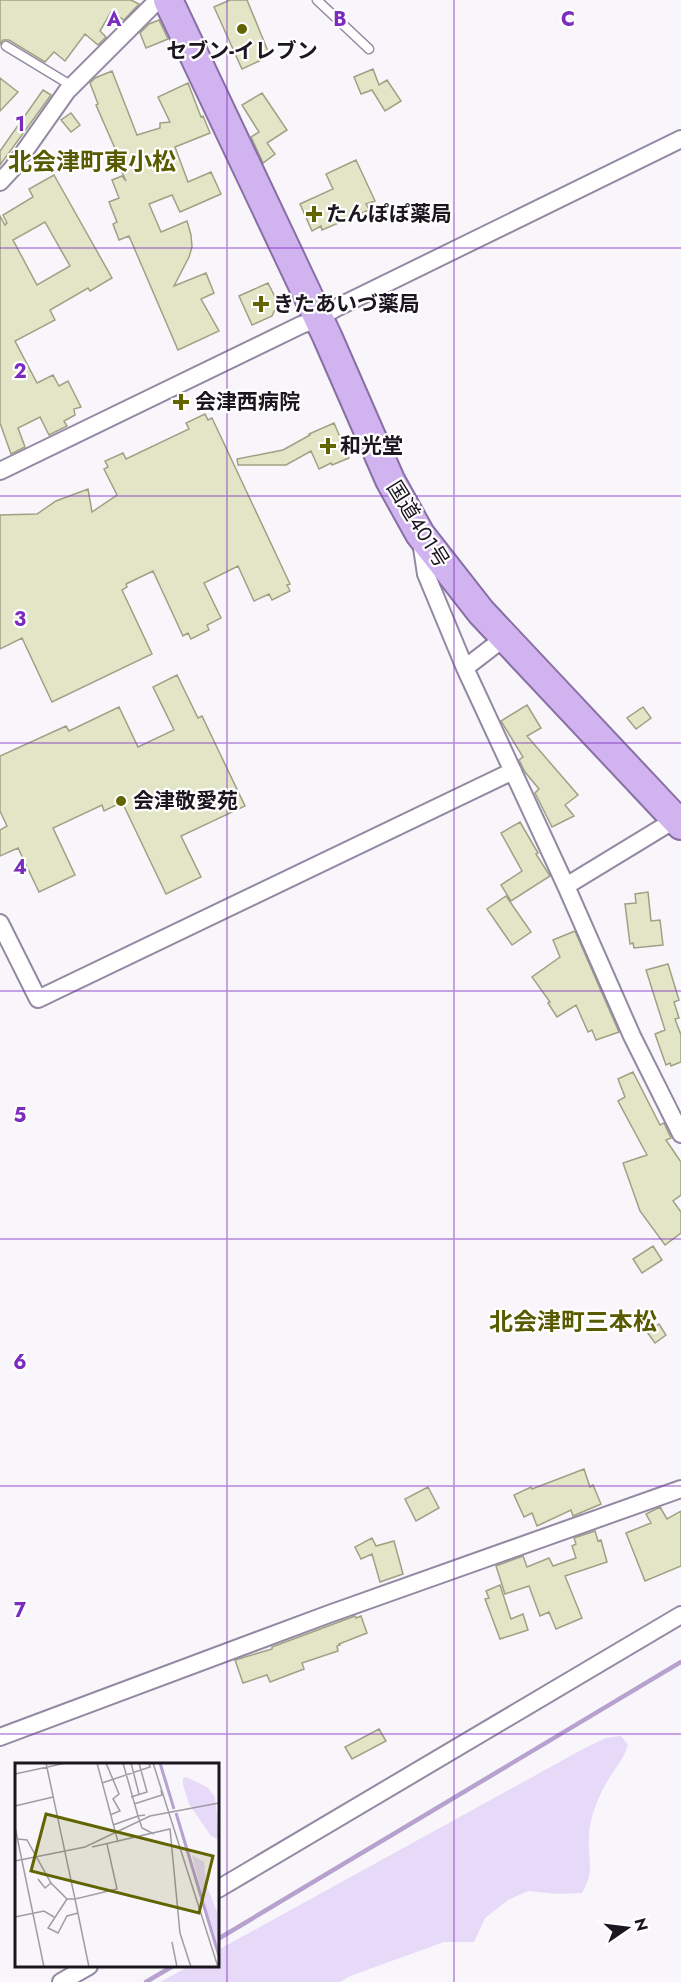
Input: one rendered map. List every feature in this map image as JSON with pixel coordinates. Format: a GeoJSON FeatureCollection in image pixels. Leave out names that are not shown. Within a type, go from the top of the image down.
{"type":"FeatureCollection","features":[{"type":"Feature","properties":{"kind":"highway","name":"国道401号"},"geometry":{"type":"LineString","coordinates":[[168,0],[318,319],[390,480],[420,534],[455,581],[504,638],[679,821]]}},
{"type":"Feature","properties":{"kind":"street"},"geometry":{"type":"LineString","coordinates":[[0,182],[72,86],[158,0]]}},
{"type":"Feature","properties":{"kind":"street"},"geometry":{"type":"LineString","coordinates":[[0,471],[280,335],[318,319],[336,308],[681,139]]}},
{"type":"Feature","properties":{"kind":"street"},"geometry":{"type":"LineString","coordinates":[[420,534],[426,574],[465,668],[566,886],[632,1036],[681,1134]]}},
{"type":"Feature","properties":{"kind":"street"},"geometry":{"type":"LineString","coordinates":[[465,668],[504,638]]}},
{"type":"Feature","properties":{"kind":"street"},"geometry":{"type":"LineString","coordinates":[[0,922],[38,999],[513,771]]}},
{"type":"Feature","properties":{"kind":"street"},"geometry":{"type":"LineString","coordinates":[[566,886],[679,821]]}},
{"type":"Feature","properties":{"kind":"street"},"geometry":{"type":"LineString","coordinates":[[0,1737],[329,1614],[681,1489]]}},
{"type":"Feature","properties":{"kind":"street"},"geometry":{"type":"LineString","coordinates":[[219,1888],[681,1615]]}},
{"type":"Feature","properties":{"kind":"street"},"geometry":{"type":"LineString","coordinates":[[61,1982],[86,1967]]}},
{"type":"Feature","properties":{"kind":"lane"},"geometry":{"type":"LineString","coordinates":[[317,0],[369,49]]}},
{"type":"Feature","properties":{"kind":"lane"},"geometry":{"type":"LineString","coordinates":[[6,46],[72,86]]}},
{"type":"Feature","properties":{"kind":"shaded area"},"geometry":{"type":"Polygon","coordinates":[[[621,1736],[628,1745],[593,1812],[589,1834],[590,1870],[582,1893],[557,1894],[528,1891],[508,1900],[485,1918],[474,1942],[444,1942],[350,1976],[340,1982],[160,1982],[188,1967],[219,1967],[219,1949],[606,1738],[621,1736]]]}},
{"type":"Feature","properties":{"kind":"building"},"geometry":{"type":"Polygon","coordinates":[[[0,0],[131,0],[139,4],[124,20],[111,12],[100,31],[106,37],[98,45],[85,34],[65,61],[54,52],[45,62],[9,40],[3,40],[0,44],[0,0]]]}},
{"type":"Feature","properties":{"kind":"building"},"geometry":{"type":"Polygon","coordinates":[[[230,0],[247,0],[270,56],[242,69],[214,7],[230,0]]]}},
{"type":"Feature","properties":{"kind":"building"},"geometry":{"type":"Polygon","coordinates":[[[159,20],[168,39],[146,48],[140,33],[149,24],[159,20]]]}},
{"type":"Feature","properties":{"kind":"building"},"geometry":{"type":"Polygon","coordinates":[[[373,69],[379,85],[387,80],[401,101],[385,111],[372,90],[361,94],[354,77],[373,69]]]}},
{"type":"Feature","properties":{"kind":"building"},"geometry":{"type":"Polygon","coordinates":[[[112,71],[137,135],[160,128],[160,123],[170,122],[158,97],[188,83],[210,133],[175,147],[188,182],[211,172],[221,194],[180,212],[172,195],[149,204],[161,232],[187,221],[192,247],[174,286],[206,273],[214,293],[201,299],[219,331],[178,350],[129,236],[119,240],[113,224],[117,222],[109,202],[119,198],[112,180],[122,176],[126,181],[121,170],[124,169],[96,105],[98,104],[90,83],[95,78],[112,71]]]}},
{"type":"Feature","properties":{"kind":"building"},"geometry":{"type":"Polygon","coordinates":[[[0,78],[18,92],[0,111],[0,78]]]}},
{"type":"Feature","properties":{"kind":"building"},"geometry":{"type":"Polygon","coordinates":[[[43,90],[51,95],[0,165],[0,151],[43,90]]]}},
{"type":"Feature","properties":{"kind":"building"},"geometry":{"type":"Polygon","coordinates":[[[262,93],[287,130],[267,143],[275,154],[263,163],[251,137],[259,132],[242,105],[262,93]]]}},
{"type":"Feature","properties":{"kind":"building"},"geometry":{"type":"Polygon","coordinates":[[[71,113],[80,125],[71,132],[61,120],[71,113]]]}},
{"type":"Feature","properties":{"kind":"building"},"geometry":{"type":"Polygon","coordinates":[[[356,160],[375,201],[366,204],[369,210],[322,230],[321,226],[312,231],[300,204],[333,189],[326,174],[356,160]]]}},
{"type":"Feature","properties":{"kind":"building"},"geometry":{"type":"Polygon","coordinates":[[[54,175],[112,278],[90,291],[88,288],[50,310],[55,320],[15,341],[37,383],[53,375],[59,386],[68,381],[81,407],[74,409],[75,415],[64,421],[67,426],[49,435],[40,417],[18,428],[25,447],[11,454],[0,423],[0,216],[5,225],[7,223],[3,215],[33,197],[29,189],[54,175]],[[45,222],[13,240],[37,285],[70,266],[45,222]]]}},
{"type":"Feature","properties":{"kind":"building"},"geometry":{"type":"Polygon","coordinates":[[[268,283],[278,303],[272,316],[252,325],[239,296],[268,283]]]}},
{"type":"Feature","properties":{"kind":"building"},"geometry":{"type":"Polygon","coordinates":[[[205,414],[208,420],[212,418],[290,584],[287,585],[290,591],[272,600],[269,594],[254,601],[238,566],[204,583],[221,618],[207,625],[209,630],[191,639],[188,633],[183,636],[153,571],[126,584],[127,587],[122,590],[152,654],[52,702],[22,638],[0,649],[0,515],[37,514],[56,501],[88,489],[92,512],[117,495],[104,469],[108,467],[105,461],[123,453],[126,459],[189,429],[186,423],[205,414]]]}},
{"type":"Feature","properties":{"kind":"building"},"geometry":{"type":"Polygon","coordinates":[[[334,423],[349,458],[319,469],[311,451],[286,465],[238,465],[237,459],[283,450],[309,434],[334,423]]]}},
{"type":"Feature","properties":{"kind":"building","name":"会津敬愛苑"},"geometry":{"type":"Polygon","coordinates":[[[177,675],[198,718],[202,716],[245,806],[181,836],[201,877],[166,894],[122,802],[104,811],[102,805],[53,828],[75,875],[39,892],[18,848],[0,856],[0,830],[7,826],[0,811],[0,756],[66,726],[69,731],[119,707],[138,747],[174,730],[153,687],[177,675]]]}},
{"type":"Feature","properties":{"kind":"building"},"geometry":{"type":"Polygon","coordinates":[[[527,705],[541,728],[527,736],[578,795],[565,805],[574,816],[552,827],[535,793],[539,789],[525,772],[519,760],[523,757],[501,721],[527,705]]]}},
{"type":"Feature","properties":{"kind":"building"},"geometry":{"type":"Polygon","coordinates":[[[643,707],[651,718],[636,729],[627,718],[643,707]]]}},
{"type":"Feature","properties":{"kind":"building"},"geometry":{"type":"Polygon","coordinates":[[[520,822],[550,876],[511,901],[501,885],[522,871],[501,833],[520,822]]]}},
{"type":"Feature","properties":{"kind":"building"},"geometry":{"type":"Polygon","coordinates":[[[648,892],[651,921],[660,920],[663,945],[634,948],[633,943],[630,944],[625,904],[636,903],[635,894],[648,892]]]}},
{"type":"Feature","properties":{"kind":"building"},"geometry":{"type":"Polygon","coordinates":[[[506,896],[531,932],[512,945],[487,909],[506,896]]]}},
{"type":"Feature","properties":{"kind":"building"},"geometry":{"type":"Polygon","coordinates":[[[575,931],[619,1032],[596,1040],[592,1030],[588,1032],[576,1005],[557,1017],[548,1003],[550,1002],[532,977],[560,957],[553,940],[575,931]]]}},
{"type":"Feature","properties":{"kind":"building"},"geometry":{"type":"Polygon","coordinates":[[[668,964],[679,1000],[674,1002],[679,1018],[675,1019],[681,1035],[681,1062],[671,1066],[670,1063],[666,1065],[655,1034],[665,1030],[646,970],[668,964]]]}},
{"type":"Feature","properties":{"kind":"building"},"geometry":{"type":"Polygon","coordinates":[[[633,1072],[660,1125],[664,1123],[671,1138],[666,1140],[681,1162],[681,1195],[673,1201],[681,1212],[681,1233],[665,1245],[640,1211],[623,1163],[647,1155],[618,1101],[625,1097],[618,1079],[633,1072]]]}},
{"type":"Feature","properties":{"kind":"building"},"geometry":{"type":"Polygon","coordinates":[[[653,1246],[662,1260],[642,1273],[633,1259],[653,1246]]]}},
{"type":"Feature","properties":{"kind":"building"},"geometry":{"type":"Polygon","coordinates":[[[659,1324],[666,1335],[655,1343],[647,1332],[659,1324]]]}},
{"type":"Feature","properties":{"kind":"building"},"geometry":{"type":"Polygon","coordinates":[[[584,1469],[590,1487],[593,1485],[601,1504],[573,1516],[571,1510],[537,1526],[532,1513],[524,1517],[514,1495],[584,1469]]]}},
{"type":"Feature","properties":{"kind":"building"},"geometry":{"type":"Polygon","coordinates":[[[428,1487],[439,1508],[416,1521],[405,1499],[428,1487]]]}},
{"type":"Feature","properties":{"kind":"building"},"geometry":{"type":"Polygon","coordinates":[[[660,1507],[667,1519],[681,1511],[681,1566],[645,1581],[626,1533],[651,1523],[646,1514],[660,1507]]]}},
{"type":"Feature","properties":{"kind":"building"},"geometry":{"type":"Polygon","coordinates":[[[595,1531],[598,1541],[601,1540],[607,1562],[565,1576],[582,1618],[556,1629],[549,1612],[540,1616],[529,1586],[505,1594],[496,1566],[523,1556],[527,1567],[549,1558],[553,1566],[576,1558],[572,1546],[576,1544],[574,1538],[595,1531]]]}},
{"type":"Feature","properties":{"kind":"building"},"geometry":{"type":"Polygon","coordinates":[[[372,1538],[376,1546],[394,1541],[403,1574],[380,1582],[372,1554],[361,1559],[355,1547],[372,1538]]]}},
{"type":"Feature","properties":{"kind":"building"},"geometry":{"type":"Polygon","coordinates":[[[500,1585],[511,1619],[523,1614],[528,1630],[500,1639],[485,1599],[489,1598],[486,1591],[500,1585]]]}},
{"type":"Feature","properties":{"kind":"building"},"geometry":{"type":"Polygon","coordinates":[[[355,1616],[356,1618],[361,1616],[367,1633],[339,1644],[338,1651],[302,1663],[304,1669],[270,1682],[267,1675],[243,1683],[235,1660],[272,1649],[272,1647],[355,1616]]]}},
{"type":"Feature","properties":{"kind":"building"},"geometry":{"type":"Polygon","coordinates":[[[379,1729],[386,1741],[352,1759],[345,1747],[379,1729]]]}},
{"type":"Feature","properties":{"kind":"waterway"},"geometry":{"type":"LineString","coordinates":[[219,1938],[681,1662]]}},
{"type":"Feature","properties":{"kind":"waterway"},"geometry":{"type":"LineString","coordinates":[[146,1982],[171,1967]]}},
{"type":"Feature","properties":{"kind":"place","name":"セブン-イレブン"},"geometry":{"type":"Point","coordinates":[242,29]}},
{"type":"Feature","properties":{"kind":"place","name":"たんぽぽ薬局"},"geometry":{"type":"Point","coordinates":[314,214]}},
{"type":"Feature","properties":{"kind":"place","name":"きたあいづ薬局"},"geometry":{"type":"Point","coordinates":[261,304]}},
{"type":"Feature","properties":{"kind":"place","name":"会津西病院"},"geometry":{"type":"Point","coordinates":[181,402]}},
{"type":"Feature","properties":{"kind":"place","name":"和光堂"},"geometry":{"type":"Point","coordinates":[328,446]}},
{"type":"Feature","properties":{"kind":"place","name":"会津敬愛苑"},"geometry":{"type":"Point","coordinates":[121,801]}},
{"type":"Feature","properties":{"kind":"district","name":"北会津町東小松"},"geometry":{"type":"Point","coordinates":[92,162]}},
{"type":"Feature","properties":{"kind":"district","name":"北会津町三本松"},"geometry":{"type":"Point","coordinates":[573,1322]}}]}
